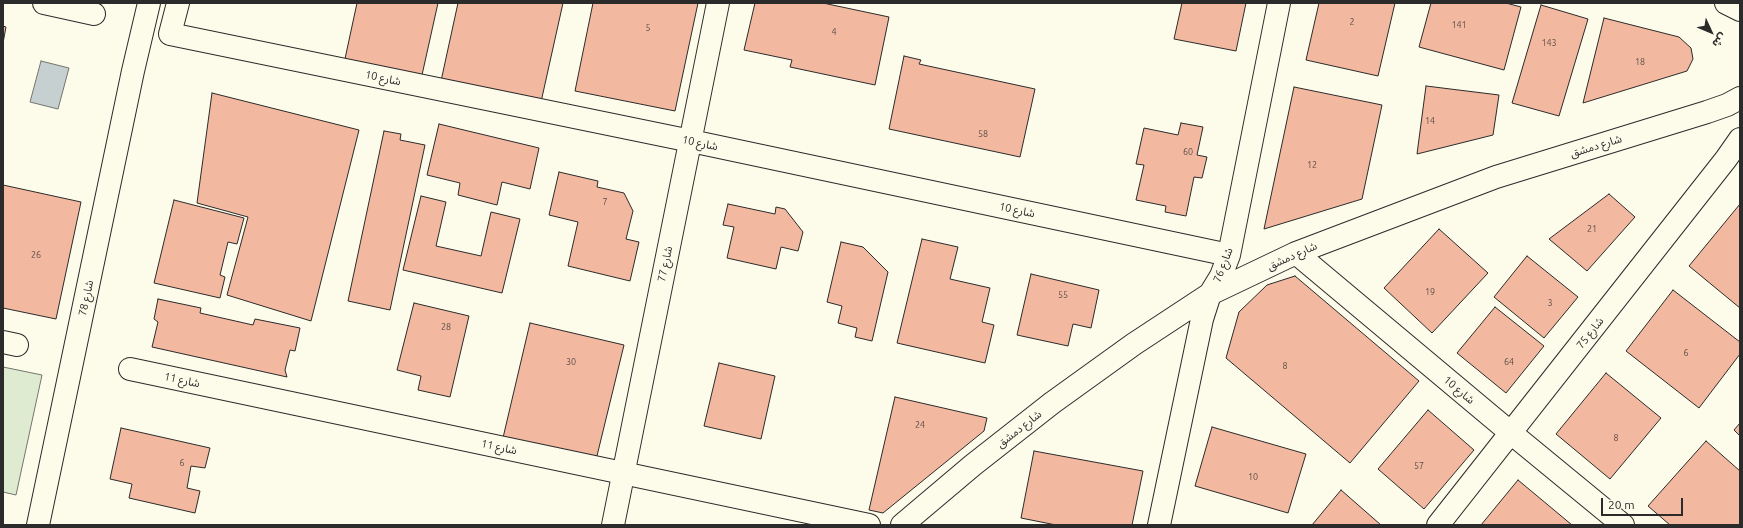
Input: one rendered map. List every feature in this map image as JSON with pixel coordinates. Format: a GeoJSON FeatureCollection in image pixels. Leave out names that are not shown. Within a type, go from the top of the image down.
{"type":"FeatureCollection","features":[{"type":"Feature","properties":{"kind":"street"},"geometry":{"type":"LineString","coordinates":[[44,3],[94,14]]}},
{"type":"Feature","properties":{"kind":"street","name":"شارع 78"},"geometry":{"type":"LineString","coordinates":[[38,525],[149,3]]}},
{"type":"Feature","properties":{"kind":"street","name":"شارع 10"},"geometry":{"type":"LineString","coordinates":[[178,3],[170,34],[690,141],[1229,255]]}},
{"type":"Feature","properties":{"kind":"street","name":"شارع 77"},"geometry":{"type":"LineString","coordinates":[[613,525],[718,3]]}},
{"type":"Feature","properties":{"kind":"street","name":"شارع 76"},"geometry":{"type":"LineString","coordinates":[[1159,525],[1202,320],[1210,294],[1221,276],[1229,255],[1279,3]]}},
{"type":"Feature","properties":{"kind":"street"},"geometry":{"type":"LineString","coordinates":[[1726,3],[1740,10]]}},
{"type":"Feature","properties":{"kind":"street","name":"شارع دمشق"},"geometry":{"type":"LineString","coordinates":[[902,525],[972,465],[1052,403],[1134,344],[1210,294],[1296,253],[1496,177],[1707,112],[1728,105],[1740,98]]}},
{"type":"Feature","properties":{"kind":"street","name":"شارع 75"},"geometry":{"type":"LineString","coordinates":[[1438,525],[1721,165],[1740,138]]}},
{"type":"Feature","properties":{"kind":"street","name":"شارع 10"},"geometry":{"type":"LineString","coordinates":[[1296,253],[1623,525]]}},
{"type":"Feature","properties":{"kind":"street","name":"شارع 11"},"geometry":{"type":"LineString","coordinates":[[130,369],[869,525]]}},
{"type":"Feature","properties":{"kind":"green space"},"geometry":{"type":"Polygon","coordinates":[[[3,367],[42,375],[16,495],[3,492],[3,367]]]}},
{"type":"Feature","properties":{"kind":"shaded area"},"geometry":{"type":"Polygon","coordinates":[[[41,61],[69,68],[58,109],[30,102],[41,61]]]}},
{"type":"Feature","properties":{"kind":"building"},"geometry":{"type":"Polygon","coordinates":[[[357,3],[438,3],[420,84],[343,68],[357,3]]]}},
{"type":"Feature","properties":{"kind":"building"},"geometry":{"type":"Polygon","coordinates":[[[458,3],[563,3],[541,102],[441,81],[458,3]]]}},
{"type":"Feature","properties":{"kind":"building"},"geometry":{"type":"Polygon","coordinates":[[[593,3],[698,3],[675,111],[575,91],[593,3]]]}},
{"type":"Feature","properties":{"kind":"building"},"geometry":{"type":"Polygon","coordinates":[[[755,3],[823,3],[889,17],[875,85],[790,67],[792,60],[744,50],[755,3]]]}},
{"type":"Feature","properties":{"kind":"building"},"geometry":{"type":"Polygon","coordinates":[[[1182,3],[1246,3],[1236,51],[1174,39],[1182,3]]]}},
{"type":"Feature","properties":{"kind":"building"},"geometry":{"type":"Polygon","coordinates":[[[1319,3],[1395,3],[1378,76],[1306,60],[1319,3]]]}},
{"type":"Feature","properties":{"kind":"building"},"geometry":{"type":"Polygon","coordinates":[[[1431,3],[1506,3],[1521,7],[1504,70],[1419,47],[1431,3]]]}},
{"type":"Feature","properties":{"kind":"building"},"geometry":{"type":"Polygon","coordinates":[[[1541,5],[1588,19],[1559,116],[1512,103],[1541,5]]]}},
{"type":"Feature","properties":{"kind":"building"},"geometry":{"type":"Polygon","coordinates":[[[1604,18],[1679,37],[1691,48],[1693,59],[1687,71],[1583,103],[1604,18]]]}},
{"type":"Feature","properties":{"kind":"building"},"geometry":{"type":"Polygon","coordinates":[[[3,26],[6,27],[3,43],[3,26]]]}},
{"type":"Feature","properties":{"kind":"building"},"geometry":{"type":"Polygon","coordinates":[[[904,56],[921,60],[919,64],[1035,89],[1020,157],[889,129],[904,56]]]}},
{"type":"Feature","properties":{"kind":"building"},"geometry":{"type":"Polygon","coordinates":[[[1426,86],[1499,95],[1493,135],[1417,154],[1426,86]]]}},
{"type":"Feature","properties":{"kind":"building"},"geometry":{"type":"Polygon","coordinates":[[[1294,87],[1382,105],[1362,199],[1264,229],[1294,87]]]}},
{"type":"Feature","properties":{"kind":"building"},"geometry":{"type":"Polygon","coordinates":[[[212,93],[359,130],[311,321],[227,295],[248,217],[197,203],[212,93]]]}},
{"type":"Feature","properties":{"kind":"building"},"geometry":{"type":"Polygon","coordinates":[[[1181,123],[1203,127],[1197,155],[1207,157],[1202,178],[1194,177],[1186,216],[1165,212],[1166,206],[1136,200],[1144,165],[1136,164],[1144,128],[1178,135],[1181,123]]]}},
{"type":"Feature","properties":{"kind":"building"},"geometry":{"type":"Polygon","coordinates":[[[439,124],[539,148],[530,189],[502,182],[497,205],[458,195],[460,183],[427,175],[439,124]]]}},
{"type":"Feature","properties":{"kind":"building"},"geometry":{"type":"Polygon","coordinates":[[[384,131],[401,134],[400,140],[425,145],[390,310],[348,301],[384,131]]]}},
{"type":"Feature","properties":{"kind":"building"},"geometry":{"type":"Polygon","coordinates":[[[559,172],[598,181],[597,187],[624,193],[633,211],[626,239],[639,242],[630,281],[568,266],[578,222],[549,215],[559,172]]]}},
{"type":"Feature","properties":{"kind":"building"},"geometry":{"type":"Polygon","coordinates":[[[3,185],[81,202],[56,319],[3,308],[3,185]]]}},
{"type":"Feature","properties":{"kind":"building"},"geometry":{"type":"Polygon","coordinates":[[[1609,194],[1635,217],[1587,271],[1549,239],[1609,194]]]}},
{"type":"Feature","properties":{"kind":"building"},"geometry":{"type":"Polygon","coordinates":[[[421,196],[446,202],[436,246],[481,256],[491,212],[520,219],[502,293],[403,270],[421,196]]]}},
{"type":"Feature","properties":{"kind":"building"},"geometry":{"type":"Polygon","coordinates":[[[174,200],[244,218],[237,244],[228,242],[220,275],[225,277],[220,298],[154,283],[174,200]]]}},
{"type":"Feature","properties":{"kind":"building"},"geometry":{"type":"Polygon","coordinates":[[[728,204],[775,214],[776,207],[785,209],[803,232],[798,251],[781,247],[776,269],[727,258],[734,227],[723,225],[728,204]]]}},
{"type":"Feature","properties":{"kind":"building"},"geometry":{"type":"Polygon","coordinates":[[[1740,204],[1740,308],[1689,266],[1740,204]]]}},
{"type":"Feature","properties":{"kind":"building"},"geometry":{"type":"Polygon","coordinates":[[[1439,229],[1488,273],[1432,333],[1384,288],[1439,229]]]}},
{"type":"Feature","properties":{"kind":"building"},"geometry":{"type":"Polygon","coordinates":[[[922,239],[958,247],[950,279],[990,288],[982,322],[994,325],[985,363],[897,343],[922,239]]]}},
{"type":"Feature","properties":{"kind":"building"},"geometry":{"type":"Polygon","coordinates":[[[841,242],[863,247],[888,272],[872,341],[855,337],[857,328],[838,323],[842,306],[827,302],[841,242]]]}},
{"type":"Feature","properties":{"kind":"building"},"geometry":{"type":"Polygon","coordinates":[[[1527,256],[1578,297],[1544,338],[1494,297],[1527,256]]]}},
{"type":"Feature","properties":{"kind":"building"},"geometry":{"type":"Polygon","coordinates":[[[1031,274],[1099,290],[1091,328],[1073,324],[1068,346],[1017,335],[1031,274]]]}},
{"type":"Feature","properties":{"kind":"building"},"geometry":{"type":"Polygon","coordinates":[[[1295,276],[1419,381],[1350,463],[1226,358],[1239,312],[1267,285],[1295,276]]]}},
{"type":"Feature","properties":{"kind":"building"},"geometry":{"type":"Polygon","coordinates":[[[1673,290],[1740,342],[1740,354],[1699,408],[1626,351],[1673,290]]]}},
{"type":"Feature","properties":{"kind":"building"},"geometry":{"type":"Polygon","coordinates":[[[158,299],[201,308],[200,313],[253,325],[255,319],[300,328],[295,351],[290,350],[285,370],[287,377],[152,347],[158,322],[154,319],[158,299]]]}},
{"type":"Feature","properties":{"kind":"building"},"geometry":{"type":"Polygon","coordinates":[[[414,303],[469,316],[450,397],[418,390],[421,376],[397,370],[414,303]]]}},
{"type":"Feature","properties":{"kind":"building"},"geometry":{"type":"Polygon","coordinates":[[[1495,307],[1544,346],[1506,393],[1457,353],[1495,307]]]}},
{"type":"Feature","properties":{"kind":"building"},"geometry":{"type":"Polygon","coordinates":[[[530,323],[624,345],[595,464],[502,442],[530,323]]]}},
{"type":"Feature","properties":{"kind":"building"},"geometry":{"type":"Polygon","coordinates":[[[719,363],[775,376],[761,439],[704,426],[719,363]]]}},
{"type":"Feature","properties":{"kind":"building"},"geometry":{"type":"Polygon","coordinates":[[[1606,373],[1661,418],[1610,479],[1556,434],[1606,373]]]}},
{"type":"Feature","properties":{"kind":"building"},"geometry":{"type":"Polygon","coordinates":[[[895,397],[987,418],[984,431],[883,513],[869,510],[895,397]]]}},
{"type":"Feature","properties":{"kind":"building"},"geometry":{"type":"Polygon","coordinates":[[[1428,410],[1474,450],[1424,509],[1378,469],[1428,410]]]}},
{"type":"Feature","properties":{"kind":"building"},"geometry":{"type":"Polygon","coordinates":[[[1740,423],[1740,436],[1734,430],[1740,423]]]}},
{"type":"Feature","properties":{"kind":"building"},"geometry":{"type":"Polygon","coordinates":[[[1212,427],[1306,454],[1288,513],[1195,486],[1212,427]]]}},
{"type":"Feature","properties":{"kind":"building"},"geometry":{"type":"Polygon","coordinates":[[[121,428],[210,448],[205,468],[191,466],[187,488],[200,491],[195,513],[129,498],[132,484],[110,479],[121,428]]]}},
{"type":"Feature","properties":{"kind":"building"},"geometry":{"type":"Polygon","coordinates":[[[1706,441],[1740,471],[1740,525],[1670,525],[1648,506],[1706,441]]]}},
{"type":"Feature","properties":{"kind":"building"},"geometry":{"type":"Polygon","coordinates":[[[1034,451],[1143,471],[1132,525],[1056,525],[1021,518],[1034,451]]]}},
{"type":"Feature","properties":{"kind":"building"},"geometry":{"type":"Polygon","coordinates":[[[1518,480],[1572,525],[1481,525],[1518,480]]]}},
{"type":"Feature","properties":{"kind":"building"},"geometry":{"type":"Polygon","coordinates":[[[1341,490],[1381,525],[1312,525],[1341,490]]]}}]}
